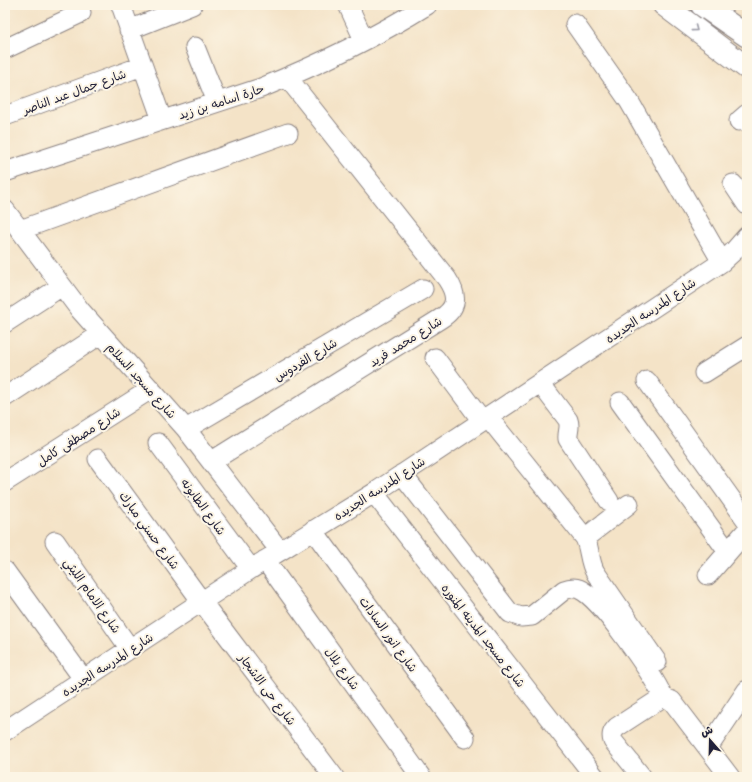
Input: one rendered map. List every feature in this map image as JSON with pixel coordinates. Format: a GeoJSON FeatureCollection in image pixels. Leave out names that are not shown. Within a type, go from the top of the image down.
{"type":"FeatureCollection","features":[{"type":"Feature","properties":{"kind":"main road"},"geometry":{"type":"LineString","coordinates":[[664,5],[747,68]]}},
{"type":"Feature","properties":{"kind":"main road"},"geometry":{"type":"LineString","coordinates":[[702,5],[747,36]]}},
{"type":"Feature","properties":{"kind":"street"},"geometry":{"type":"LineString","coordinates":[[121,5],[162,120]]}},
{"type":"Feature","properties":{"kind":"street"},"geometry":{"type":"LineString","coordinates":[[129,30],[192,5]]}},
{"type":"Feature","properties":{"kind":"street"},"geometry":{"type":"LineString","coordinates":[[348,5],[364,40]]}},
{"type":"Feature","properties":{"kind":"street","name":"حارة اسامه بن زيد"},"geometry":{"type":"LineString","coordinates":[[5,172],[261,88],[364,40],[420,7]]}},
{"type":"Feature","properties":{"kind":"street"},"geometry":{"type":"LineString","coordinates":[[5,49],[81,13]]}},
{"type":"Feature","properties":{"kind":"street"},"geometry":{"type":"LineString","coordinates":[[575,24],[629,101],[722,262]]}},
{"type":"Feature","properties":{"kind":"street"},"geometry":{"type":"LineString","coordinates":[[195,48],[217,102]]}},
{"type":"Feature","properties":{"kind":"street","name":"شارع جمال عبد الناصر"},"geometry":{"type":"LineString","coordinates":[[5,116],[142,66]]}},
{"type":"Feature","properties":{"kind":"street","name":"شارع محمد فريد"},"geometry":{"type":"LineString","coordinates":[[212,461],[440,319],[451,310],[454,304],[454,291],[447,280],[287,77]]}},
{"type":"Feature","properties":{"kind":"street"},"geometry":{"type":"LineString","coordinates":[[14,231],[288,133]]}},
{"type":"Feature","properties":{"kind":"street"},"geometry":{"type":"LineString","coordinates":[[732,184],[747,205]]}},
{"type":"Feature","properties":{"kind":"street","name":"شارع مسجد السلام"},"geometry":{"type":"LineString","coordinates":[[5,210],[14,231],[62,286],[80,310],[186,429],[212,461],[265,560]]}},
{"type":"Feature","properties":{"kind":"street","name":"شارع المدرسه الجديده"},"geometry":{"type":"LineString","coordinates":[[5,731],[265,560],[374,493],[722,262],[734,252],[747,236]]}},
{"type":"Feature","properties":{"kind":"street"},"geometry":{"type":"LineString","coordinates":[[5,322],[62,286]]}},
{"type":"Feature","properties":{"kind":"street","name":"شارع الفردوس"},"geometry":{"type":"LineString","coordinates":[[186,429],[423,288]]}},
{"type":"Feature","properties":{"kind":"street"},"geometry":{"type":"LineString","coordinates":[[5,397],[101,334]]}},
{"type":"Feature","properties":{"kind":"street"},"geometry":{"type":"LineString","coordinates":[[704,373],[747,346]]}},
{"type":"Feature","properties":{"kind":"street"},"geometry":{"type":"LineString","coordinates":[[435,358],[585,538],[588,544],[589,558],[594,572],[661,668],[668,688],[665,697],[617,727],[613,731],[612,736],[613,741],[642,777]]}},
{"type":"Feature","properties":{"kind":"street"},"geometry":{"type":"LineString","coordinates":[[647,381],[747,522]]}},
{"type":"Feature","properties":{"kind":"street"},"geometry":{"type":"LineString","coordinates":[[540,383],[568,420],[570,425],[570,430],[567,434],[568,439],[609,501]]}},
{"type":"Feature","properties":{"kind":"street","name":"شارع مصطفى كامل"},"geometry":{"type":"LineString","coordinates":[[5,482],[150,389]]}},
{"type":"Feature","properties":{"kind":"street"},"geometry":{"type":"LineString","coordinates":[[620,402],[728,552]]}},
{"type":"Feature","properties":{"kind":"street","name":"شارع الطابونه"},"geometry":{"type":"LineString","coordinates":[[158,443],[265,560]]}},
{"type":"Feature","properties":{"kind":"street","name":"شارع حسني مبارك"},"geometry":{"type":"LineString","coordinates":[[98,459],[202,602]]}},
{"type":"Feature","properties":{"kind":"street"},"geometry":{"type":"LineString","coordinates":[[402,474],[510,613],[521,617],[532,616],[564,590],[577,588],[584,591],[607,615],[651,673],[665,697],[672,701],[730,777]]}},
{"type":"Feature","properties":{"kind":"street","name":"شارع مسجد المدينه المنوره"},"geometry":{"type":"LineString","coordinates":[[374,493],[595,777]]}},
{"type":"Feature","properties":{"kind":"street"},"geometry":{"type":"LineString","coordinates":[[585,538],[629,504]]}},
{"type":"Feature","properties":{"kind":"street","name":"شارع انور السادات"},"geometry":{"type":"LineString","coordinates":[[313,530],[465,738]]}},
{"type":"Feature","properties":{"kind":"street"},"geometry":{"type":"LineString","coordinates":[[708,574],[747,530]]}},
{"type":"Feature","properties":{"kind":"street","name":"شارع الامام الليثي"},"geometry":{"type":"LineString","coordinates":[[55,541],[130,649]]}},
{"type":"Feature","properties":{"kind":"street","name":"شارع بلال"},"geometry":{"type":"LineString","coordinates":[[265,560],[421,777]]}},
{"type":"Feature","properties":{"kind":"street"},"geometry":{"type":"LineString","coordinates":[[5,571],[84,680]]}},
{"type":"Feature","properties":{"kind":"street","name":"شارع حى الاشجار"},"geometry":{"type":"LineString","coordinates":[[202,602],[334,777]]}},
{"type":"Feature","properties":{"kind":"street"},"geometry":{"type":"LineString","coordinates":[[708,748],[747,690]]}}]}
